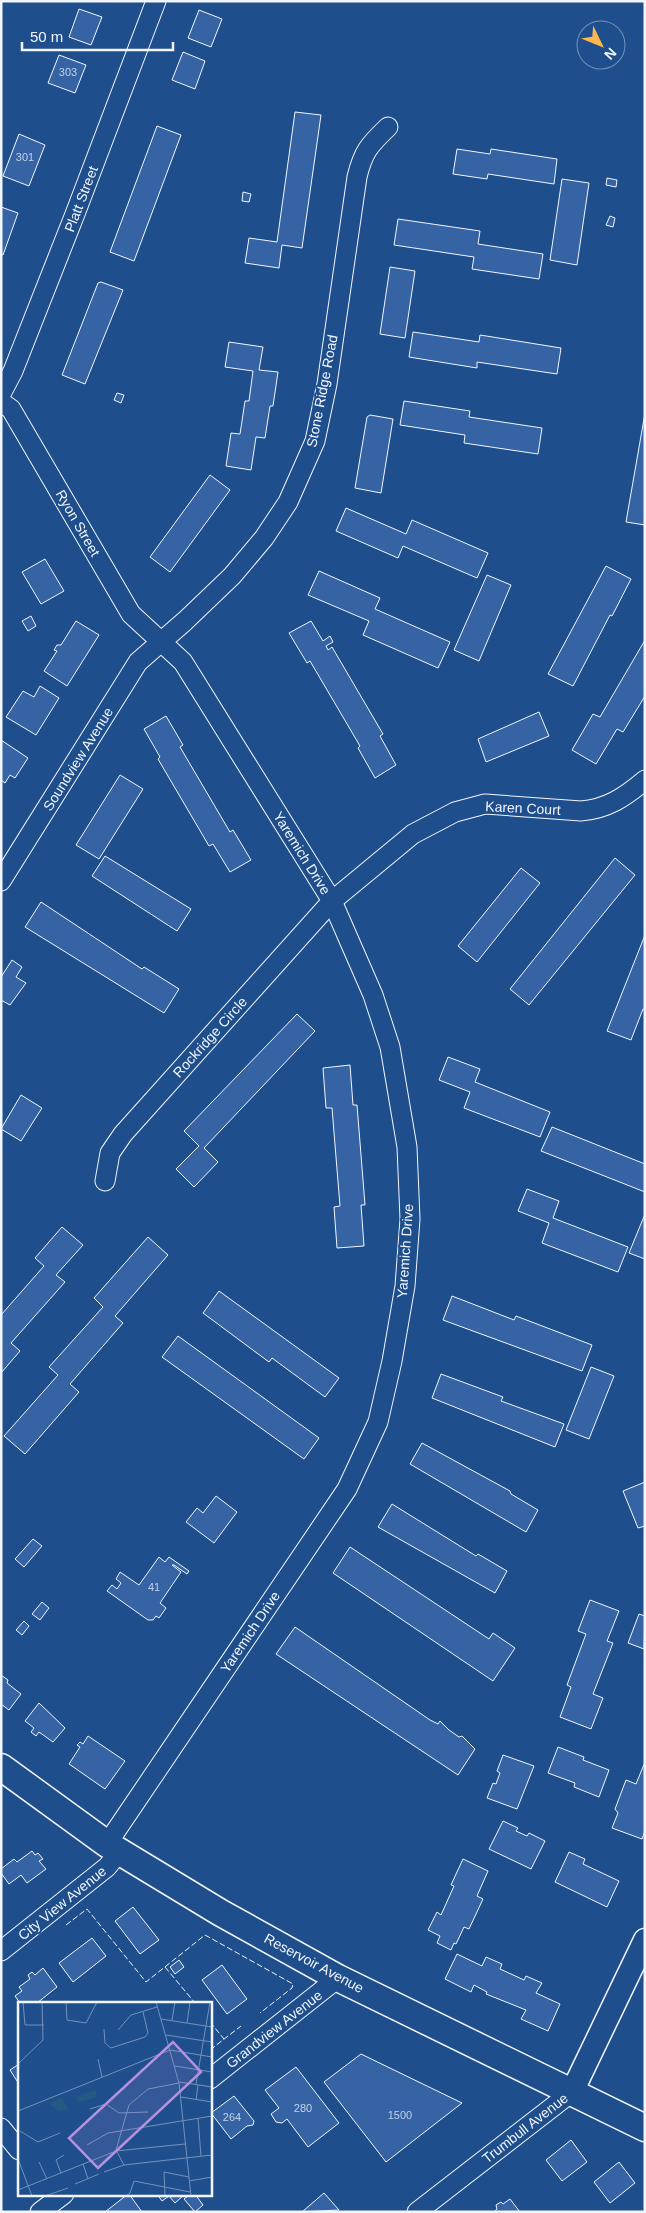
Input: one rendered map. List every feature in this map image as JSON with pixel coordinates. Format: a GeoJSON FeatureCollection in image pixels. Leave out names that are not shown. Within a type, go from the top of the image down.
{"type":"FeatureCollection","features":[{"type":"Feature","properties":{"kind":"main road","name":"Reservoir Avenue"},"geometry":{"type":"LineString","coordinates":[[1,1767],[113,1847],[221,1913],[338,1978],[645,2128]]}},
{"type":"Feature","properties":{"kind":"street","name":"Platt Street"},"geometry":{"type":"LineString","coordinates":[[1,394],[13,370],[72,223],[156,1]]}},
{"type":"Feature","properties":{"kind":"street","name":"Stone Ridge Road"},"geometry":{"type":"LineString","coordinates":[[160,642],[232,576],[264,538],[288,502],[304,470],[315,441],[327,384],[356,177],[362,156],[388,127]]}},
{"type":"Feature","properties":{"kind":"street","name":"Ryon Street"},"geometry":{"type":"LineString","coordinates":[[1,402],[11,409],[131,614],[160,642]]}},
{"type":"Feature","properties":{"kind":"street","name":"Soundview Avenue"},"geometry":{"type":"LineString","coordinates":[[1,881],[138,662],[160,642]]}},
{"type":"Feature","properties":{"kind":"street","name":"Yaremich Drive"},"geometry":{"type":"LineString","coordinates":[[113,1847],[347,1489],[378,1422],[392,1360],[405,1286],[410,1219],[407,1147],[390,1048],[373,995],[332,901],[183,662],[160,642]]}},
{"type":"Feature","properties":{"kind":"street","name":"Karen Court"},"geometry":{"type":"LineString","coordinates":[[332,901],[413,834],[455,812],[485,804],[581,811],[594,810],[627,796],[645,780]]}},
{"type":"Feature","properties":{"kind":"street","name":"Rockridge Circle"},"geometry":{"type":"LineString","coordinates":[[105,1181],[110,1153],[123,1134],[332,901]]}},
{"type":"Feature","properties":{"kind":"street","name":"City View Avenue"},"geometry":{"type":"LineString","coordinates":[[1,1951],[107,1867],[113,1847]]}},
{"type":"Feature","properties":{"kind":"street","name":"Trumbull Avenue"},"geometry":{"type":"LineString","coordinates":[[417,2212],[572,2092],[645,1940]]}},
{"type":"Feature","properties":{"kind":"street","name":"Grandview Avenue"},"geometry":{"type":"LineString","coordinates":[[211,2078],[338,1978]]}},
{"type":"Feature","properties":{"kind":"street"},"geometry":{"type":"LineString","coordinates":[[1,2128],[18,2149]]}},
{"type":"Feature","properties":{"kind":"street"},"geometry":{"type":"LineString","coordinates":[[40,2212],[60,2200]]}},
{"type":"Feature","properties":{"kind":"building"},"geometry":{"type":"Polygon","coordinates":[[[79,9],[102,17],[91,45],[69,37],[79,9]]]}},
{"type":"Feature","properties":{"kind":"building"},"geometry":{"type":"Polygon","coordinates":[[[199,10],[222,19],[211,47],[188,38],[199,10]]]}},
{"type":"Feature","properties":{"kind":"building"},"geometry":{"type":"Polygon","coordinates":[[[183,52],[205,61],[195,89],[172,80],[183,52]]]}},
{"type":"Feature","properties":{"kind":"building"},"geometry":{"type":"Polygon","coordinates":[[[59,55],[86,65],[75,93],[48,83],[59,55]]]}},
{"type":"Feature","properties":{"kind":"building"},"geometry":{"type":"Polygon","coordinates":[[[295,112],[321,115],[302,248],[282,245],[279,268],[245,263],[249,238],[277,242],[295,112]]]}},
{"type":"Feature","properties":{"kind":"building"},"geometry":{"type":"Polygon","coordinates":[[[157,126],[181,135],[134,261],[110,252],[157,126]]]}},
{"type":"Feature","properties":{"kind":"building"},"geometry":{"type":"Polygon","coordinates":[[[19,134],[45,145],[29,186],[3,176],[19,134]]]}},
{"type":"Feature","properties":{"kind":"building"},"geometry":{"type":"Polygon","coordinates":[[[457,149],[490,154],[491,149],[557,159],[554,184],[488,174],[487,179],[453,174],[457,149]]]}},
{"type":"Feature","properties":{"kind":"building"},"geometry":{"type":"Polygon","coordinates":[[[607,178],[617,180],[616,187],[606,185],[607,178]]]}},
{"type":"Feature","properties":{"kind":"building"},"geometry":{"type":"Polygon","coordinates":[[[562,179],[589,183],[577,265],[550,260],[562,179]]]}},
{"type":"Feature","properties":{"kind":"building"},"geometry":{"type":"Polygon","coordinates":[[[243,192],[251,194],[249,202],[242,201],[243,192]]]}},
{"type":"Feature","properties":{"kind":"building"},"geometry":{"type":"Polygon","coordinates":[[[1,207],[18,213],[3,255],[1,254],[1,207]]]}},
{"type":"Feature","properties":{"kind":"building"},"geometry":{"type":"Polygon","coordinates":[[[610,216],[615,218],[613,227],[606,225],[610,216]]]}},
{"type":"Feature","properties":{"kind":"building"},"geometry":{"type":"Polygon","coordinates":[[[398,219],[480,231],[478,244],[543,254],[539,279],[472,269],[474,257],[394,245],[398,219]]]}},
{"type":"Feature","properties":{"kind":"building"},"geometry":{"type":"Polygon","coordinates":[[[390,267],[415,271],[405,338],[380,334],[390,267]]]}},
{"type":"Feature","properties":{"kind":"building"},"geometry":{"type":"Polygon","coordinates":[[[101,282],[123,290],[85,384],[62,375],[98,283],[101,282]]]}},
{"type":"Feature","properties":{"kind":"building"},"geometry":{"type":"Polygon","coordinates":[[[413,332],[479,342],[480,335],[561,348],[557,374],[477,362],[477,368],[409,357],[413,332]]]}},
{"type":"Feature","properties":{"kind":"building"},"geometry":{"type":"Polygon","coordinates":[[[229,342],[263,347],[259,370],[278,372],[273,406],[270,406],[265,438],[256,437],[251,470],[226,466],[231,433],[240,434],[245,401],[249,401],[253,371],[225,367],[229,342]]]}},
{"type":"Feature","properties":{"kind":"building"},"geometry":{"type":"Polygon","coordinates":[[[117,393],[124,395],[121,403],[114,400],[117,393]]]}},
{"type":"Feature","properties":{"kind":"building"},"geometry":{"type":"Polygon","coordinates":[[[404,401],[470,411],[469,417],[542,428],[538,454],[464,443],[465,435],[400,425],[404,401]]]}},
{"type":"Feature","properties":{"kind":"building"},"geometry":{"type":"Polygon","coordinates":[[[645,413],[645,525],[626,522],[645,413]]]}},
{"type":"Feature","properties":{"kind":"building"},"geometry":{"type":"Polygon","coordinates":[[[370,415],[393,419],[381,493],[355,488],[367,417],[370,415]]]}},
{"type":"Feature","properties":{"kind":"building"},"geometry":{"type":"Polygon","coordinates":[[[210,475],[230,490],[170,572],[150,557],[210,475]]]}},
{"type":"Feature","properties":{"kind":"building"},"geometry":{"type":"Polygon","coordinates":[[[346,508],[406,534],[412,520],[488,553],[477,578],[403,546],[398,558],[336,531],[346,508]]]}},
{"type":"Feature","properties":{"kind":"building"},"geometry":{"type":"Polygon","coordinates":[[[45,559],[64,591],[41,604],[22,572],[45,559]]]}},
{"type":"Feature","properties":{"kind":"building"},"geometry":{"type":"Polygon","coordinates":[[[606,566],[631,579],[573,686],[548,674],[606,566]]]}},
{"type":"Feature","properties":{"kind":"building"},"geometry":{"type":"Polygon","coordinates":[[[319,571],[380,598],[375,609],[450,642],[438,668],[363,635],[369,621],[308,595],[319,571]]]}},
{"type":"Feature","properties":{"kind":"building"},"geometry":{"type":"Polygon","coordinates":[[[487,575],[511,585],[479,661],[454,650],[487,575]]]}},
{"type":"Feature","properties":{"kind":"building"},"geometry":{"type":"Polygon","coordinates":[[[31,616],[36,626],[28,631],[22,621],[31,616]]]}},
{"type":"Feature","properties":{"kind":"building"},"geometry":{"type":"Polygon","coordinates":[[[76,621],[99,635],[67,686],[44,671],[57,651],[54,650],[57,645],[61,645],[76,621]]]}},
{"type":"Feature","properties":{"kind":"building"},"geometry":{"type":"Polygon","coordinates":[[[311,621],[323,641],[330,636],[333,642],[326,646],[328,650],[332,647],[383,734],[380,736],[396,765],[375,778],[358,748],[360,746],[310,661],[307,663],[289,633],[311,621]]]}},
{"type":"Feature","properties":{"kind":"building"},"geometry":{"type":"Polygon","coordinates":[[[645,640],[645,696],[623,732],[617,729],[596,764],[572,750],[593,714],[600,717],[645,640]]]}},
{"type":"Feature","properties":{"kind":"building"},"geometry":{"type":"Polygon","coordinates":[[[40,686],[59,698],[36,735],[6,717],[23,691],[34,697],[40,686]]]}},
{"type":"Feature","properties":{"kind":"building"},"geometry":{"type":"Polygon","coordinates":[[[539,712],[549,736],[486,762],[478,739],[539,712]]]}},
{"type":"Feature","properties":{"kind":"building"},"geometry":{"type":"Polygon","coordinates":[[[166,716],[183,745],[180,747],[230,832],[233,830],[251,860],[230,872],[213,844],[209,846],[158,759],[160,757],[144,729],[166,716]]]}},
{"type":"Feature","properties":{"kind":"building"},"geometry":{"type":"Polygon","coordinates":[[[1,740],[28,758],[15,778],[10,775],[5,783],[1,780],[1,740]]]}},
{"type":"Feature","properties":{"kind":"building"},"geometry":{"type":"Polygon","coordinates":[[[120,775],[143,789],[99,859],[76,845],[120,775]]]}},
{"type":"Feature","properties":{"kind":"building"},"geometry":{"type":"Polygon","coordinates":[[[105,856],[191,909],[177,931],[92,876],[105,856]]]}},
{"type":"Feature","properties":{"kind":"building"},"geometry":{"type":"Polygon","coordinates":[[[615,858],[635,875],[529,1005],[510,989],[615,858]]]}},
{"type":"Feature","properties":{"kind":"building"},"geometry":{"type":"Polygon","coordinates":[[[521,868],[540,883],[477,962],[458,946],[521,868]]]}},
{"type":"Feature","properties":{"kind":"building"},"geometry":{"type":"Polygon","coordinates":[[[41,902],[142,969],[144,967],[179,989],[164,1013],[25,927],[41,902]]]}},
{"type":"Feature","properties":{"kind":"building"},"geometry":{"type":"Polygon","coordinates":[[[645,935],[645,1010],[643,1009],[631,1040],[607,1031],[645,935]]]}},
{"type":"Feature","properties":{"kind":"building"},"geometry":{"type":"Polygon","coordinates":[[[12,960],[22,967],[16,977],[26,983],[10,1005],[1,1000],[1,977],[12,960]]]}},
{"type":"Feature","properties":{"kind":"building"},"geometry":{"type":"Polygon","coordinates":[[[297,1014],[315,1031],[204,1148],[218,1162],[194,1187],[176,1169],[199,1146],[184,1131],[297,1014]]]}},
{"type":"Feature","properties":{"kind":"building"},"geometry":{"type":"Polygon","coordinates":[[[448,1057],[480,1069],[475,1082],[550,1112],[540,1137],[464,1108],[470,1092],[439,1080],[448,1057]]]}},
{"type":"Feature","properties":{"kind":"building"},"geometry":{"type":"Polygon","coordinates":[[[350,1065],[353,1105],[357,1105],[365,1205],[361,1205],[364,1246],[337,1248],[334,1207],[340,1206],[332,1108],[326,1108],[323,1068],[350,1065]]]}},
{"type":"Feature","properties":{"kind":"building"},"geometry":{"type":"Polygon","coordinates":[[[21,1095],[42,1108],[21,1141],[1,1129],[21,1095]]]}},
{"type":"Feature","properties":{"kind":"building"},"geometry":{"type":"Polygon","coordinates":[[[552,1127],[645,1164],[645,1192],[541,1151],[552,1127]]]}},
{"type":"Feature","properties":{"kind":"building"},"geometry":{"type":"Polygon","coordinates":[[[527,1189],[559,1201],[553,1218],[628,1247],[618,1272],[542,1243],[549,1223],[518,1211],[527,1189]]]}},
{"type":"Feature","properties":{"kind":"building"},"geometry":{"type":"Polygon","coordinates":[[[645,1214],[645,1259],[629,1253],[645,1214]]]}},
{"type":"Feature","properties":{"kind":"building"},"geometry":{"type":"Polygon","coordinates":[[[62,1227],[83,1245],[56,1275],[65,1282],[11,1343],[20,1351],[1,1373],[1,1315],[44,1266],[35,1258],[62,1227]]]}},
{"type":"Feature","properties":{"kind":"building"},"geometry":{"type":"Polygon","coordinates":[[[148,1237],[168,1255],[115,1316],[123,1323],[70,1384],[79,1392],[25,1454],[4,1436],[58,1375],[49,1367],[103,1307],[94,1298],[148,1237]]]}},
{"type":"Feature","properties":{"kind":"building"},"geometry":{"type":"Polygon","coordinates":[[[219,1291],[339,1378],[325,1397],[272,1358],[269,1362],[203,1313],[219,1291]]]}},
{"type":"Feature","properties":{"kind":"building"},"geometry":{"type":"Polygon","coordinates":[[[452,1296],[514,1320],[516,1316],[592,1345],[582,1371],[443,1320],[452,1296]]]}},
{"type":"Feature","properties":{"kind":"building"},"geometry":{"type":"Polygon","coordinates":[[[178,1336],[319,1438],[304,1459],[162,1357],[178,1336]]]}},
{"type":"Feature","properties":{"kind":"building"},"geometry":{"type":"Polygon","coordinates":[[[591,1367],[614,1376],[589,1439],[566,1430],[591,1367]]]}},
{"type":"Feature","properties":{"kind":"building"},"geometry":{"type":"Polygon","coordinates":[[[441,1374],[503,1397],[501,1401],[564,1424],[555,1447],[432,1398],[441,1374]]]}},
{"type":"Feature","properties":{"kind":"building"},"geometry":{"type":"Polygon","coordinates":[[[422,1443],[510,1491],[511,1494],[538,1510],[526,1532],[410,1464],[422,1443]]]}},
{"type":"Feature","properties":{"kind":"building"},"geometry":{"type":"Polygon","coordinates":[[[645,1482],[645,1526],[638,1528],[623,1491],[645,1482]]]}},
{"type":"Feature","properties":{"kind":"building"},"geometry":{"type":"Polygon","coordinates":[[[216,1496],[237,1512],[214,1543],[186,1522],[197,1508],[203,1513],[216,1496]]]}},
{"type":"Feature","properties":{"kind":"building"},"geometry":{"type":"Polygon","coordinates":[[[392,1504],[476,1556],[478,1554],[507,1571],[495,1593],[378,1527],[392,1504]]]}},
{"type":"Feature","properties":{"kind":"building"},"geometry":{"type":"Polygon","coordinates":[[[33,1539],[42,1546],[24,1567],[15,1559],[33,1539]]]}},
{"type":"Feature","properties":{"kind":"building"},"geometry":{"type":"Polygon","coordinates":[[[350,1547],[489,1639],[493,1633],[515,1648],[493,1681],[333,1573],[350,1547]]]}},
{"type":"Feature","properties":{"kind":"building"},"geometry":{"type":"Polygon","coordinates":[[[159,1557],[165,1562],[169,1557],[189,1571],[187,1574],[172,1565],[181,1572],[160,1603],[166,1608],[159,1618],[156,1616],[153,1620],[148,1620],[107,1591],[112,1585],[117,1589],[121,1583],[116,1579],[120,1572],[139,1585],[159,1557]]]}},
{"type":"Feature","properties":{"kind":"building"},"geometry":{"type":"Polygon","coordinates":[[[590,1600],[619,1611],[607,1641],[613,1643],[593,1694],[603,1698],[591,1729],[560,1717],[571,1687],[567,1685],[586,1634],[578,1631],[590,1600]]]}},
{"type":"Feature","properties":{"kind":"building"},"geometry":{"type":"Polygon","coordinates":[[[42,1602],[49,1608],[40,1620],[32,1614],[42,1602]]]}},
{"type":"Feature","properties":{"kind":"building"},"geometry":{"type":"Polygon","coordinates":[[[639,1614],[645,1616],[644,1649],[628,1643],[639,1614]]]}},
{"type":"Feature","properties":{"kind":"building"},"geometry":{"type":"Polygon","coordinates":[[[24,1621],[29,1626],[22,1635],[16,1630],[24,1621]]]}},
{"type":"Feature","properties":{"kind":"building"},"geometry":{"type":"Polygon","coordinates":[[[295,1627],[430,1720],[438,1724],[440,1721],[459,1737],[462,1736],[475,1749],[458,1775],[276,1654],[295,1627]]]}},
{"type":"Feature","properties":{"kind":"building"},"geometry":{"type":"Polygon","coordinates":[[[1,1675],[8,1680],[7,1683],[21,1694],[9,1710],[1,1704],[1,1675]]]}},
{"type":"Feature","properties":{"kind":"building"},"geometry":{"type":"Polygon","coordinates":[[[39,1703],[65,1728],[53,1742],[39,1732],[36,1736],[31,1732],[34,1728],[25,1721],[39,1703]]]}},
{"type":"Feature","properties":{"kind":"building"},"geometry":{"type":"Polygon","coordinates":[[[88,1736],[125,1761],[105,1789],[69,1764],[80,1747],[77,1745],[80,1742],[83,1744],[88,1736]]]}},
{"type":"Feature","properties":{"kind":"building"},"geometry":{"type":"Polygon","coordinates":[[[558,1747],[584,1757],[583,1760],[609,1770],[599,1797],[574,1787],[575,1783],[548,1773],[558,1747]]]}},
{"type":"Feature","properties":{"kind":"building"},"geometry":{"type":"Polygon","coordinates":[[[503,1755],[534,1766],[517,1809],[487,1798],[493,1783],[496,1784],[500,1773],[497,1771],[503,1755]]]}},
{"type":"Feature","properties":{"kind":"building"},"geometry":{"type":"Polygon","coordinates":[[[645,1762],[645,1831],[642,1839],[612,1828],[618,1813],[615,1809],[626,1780],[636,1784],[645,1762]]]}},
{"type":"Feature","properties":{"kind":"building"},"geometry":{"type":"Polygon","coordinates":[[[503,1821],[518,1828],[516,1831],[527,1836],[529,1833],[545,1841],[531,1869],[489,1849],[503,1821]]]}},
{"type":"Feature","properties":{"kind":"building"},"geometry":{"type":"Polygon","coordinates":[[[32,1851],[35,1855],[38,1853],[43,1859],[39,1861],[46,1869],[27,1883],[21,1875],[9,1884],[1,1873],[1,1869],[14,1859],[17,1862],[32,1851]]]}},
{"type":"Feature","properties":{"kind":"building"},"geometry":{"type":"Polygon","coordinates":[[[569,1852],[585,1859],[583,1864],[619,1881],[607,1907],[555,1882],[569,1852]]]}},
{"type":"Feature","properties":{"kind":"building"},"geometry":{"type":"Polygon","coordinates":[[[463,1859],[488,1871],[477,1896],[483,1899],[469,1929],[464,1927],[451,1950],[437,1943],[440,1936],[428,1930],[437,1912],[441,1915],[454,1886],[451,1885],[463,1859]]]}},
{"type":"Feature","properties":{"kind":"building"},"geometry":{"type":"Polygon","coordinates":[[[133,1907],[159,1940],[140,1954],[115,1921],[133,1907]]]}},
{"type":"Feature","properties":{"kind":"building"},"geometry":{"type":"Polygon","coordinates":[[[92,1938],[106,1956],[73,1982],[59,1963],[92,1938]]]}},
{"type":"Feature","properties":{"kind":"building"},"geometry":{"type":"Polygon","coordinates":[[[457,1954],[482,1966],[486,1957],[502,1964],[500,1969],[524,1980],[526,1976],[542,1983],[536,1993],[560,2004],[548,2031],[521,2019],[526,2010],[486,1994],[487,1992],[474,1985],[471,1992],[445,1979],[457,1954]]]}},
{"type":"Feature","properties":{"kind":"building"},"geometry":{"type":"Polygon","coordinates":[[[179,1960],[184,1967],[175,1974],[170,1967],[179,1960]]]}},
{"type":"Feature","properties":{"kind":"building"},"geometry":{"type":"Polygon","coordinates":[[[222,1965],[247,1999],[227,2014],[202,1980],[222,1965]]]}},
{"type":"Feature","properties":{"kind":"building"},"geometry":{"type":"Polygon","coordinates":[[[43,1968],[57,1987],[38,2002],[19,2002],[15,1996],[22,1991],[19,1987],[30,1979],[28,1975],[32,1972],[35,1975],[43,1968]]]}},
{"type":"Feature","properties":{"kind":"building"},"geometry":{"type":"Polygon","coordinates":[[[361,2054],[462,2103],[386,2162],[324,2082],[361,2054]]]}},
{"type":"Feature","properties":{"kind":"building"},"geometry":{"type":"Polygon","coordinates":[[[18,2065],[18,2080],[17,2081],[10,2070],[18,2065]]]}},
{"type":"Feature","properties":{"kind":"building"},"geometry":{"type":"Polygon","coordinates":[[[296,2067],[339,2123],[308,2147],[287,2119],[282,2123],[276,2122],[271,2114],[279,2108],[265,2090],[296,2067]]]}},
{"type":"Feature","properties":{"kind":"building"},"geometry":{"type":"Polygon","coordinates":[[[234,2096],[254,2121],[253,2125],[247,2126],[231,2139],[211,2113],[234,2096]]]}},
{"type":"Feature","properties":{"kind":"building"},"geometry":{"type":"Polygon","coordinates":[[[571,2140],[587,2162],[562,2181],[546,2160],[571,2140]]]}},
{"type":"Feature","properties":{"kind":"building"},"geometry":{"type":"Polygon","coordinates":[[[619,2162],[635,2183],[610,2203],[594,2182],[619,2162]]]}},
{"type":"Feature","properties":{"kind":"building"},"geometry":{"type":"Polygon","coordinates":[[[324,2193],[339,2210],[302,2212],[324,2193]]]}},
{"type":"Feature","properties":{"kind":"building"},"geometry":{"type":"Polygon","coordinates":[[[125,2196],[130,2196],[142,2212],[105,2212],[125,2196]]]}},
{"type":"Feature","properties":{"kind":"building"},"geometry":{"type":"Polygon","coordinates":[[[158,2196],[169,2196],[162,2201],[158,2196]]]}},
{"type":"Feature","properties":{"kind":"building"},"geometry":{"type":"Polygon","coordinates":[[[169,2196],[183,2196],[175,2203],[169,2196]]]}},
{"type":"Feature","properties":{"kind":"building"},"geometry":{"type":"Polygon","coordinates":[[[188,2196],[196,2196],[203,2205],[195,2212],[184,2199],[188,2196]]]}},
{"type":"Feature","properties":{"kind":"building"},"geometry":{"type":"Polygon","coordinates":[[[510,2199],[520,2212],[494,2212],[497,2209],[496,2205],[501,2202],[503,2204],[510,2199]]]}},
{"type":"Feature","properties":{"kind":"fence"},"geometry":{"type":"LineString","coordinates":[[66,1925],[87,1909],[146,1982],[205,1935],[293,1984],[292,1988],[260,2013]]}},
{"type":"Feature","properties":{"kind":"fence"},"geometry":{"type":"LineString","coordinates":[[165,1967],[194,2002]]}},
{"type":"Feature","properties":{"kind":"fence"},"geometry":{"type":"LineString","coordinates":[[211,2023],[224,2039]]}},
{"type":"Feature","properties":{"kind":"fence"},"geometry":{"type":"LineString","coordinates":[[211,2049],[241,2026]]}}]}
